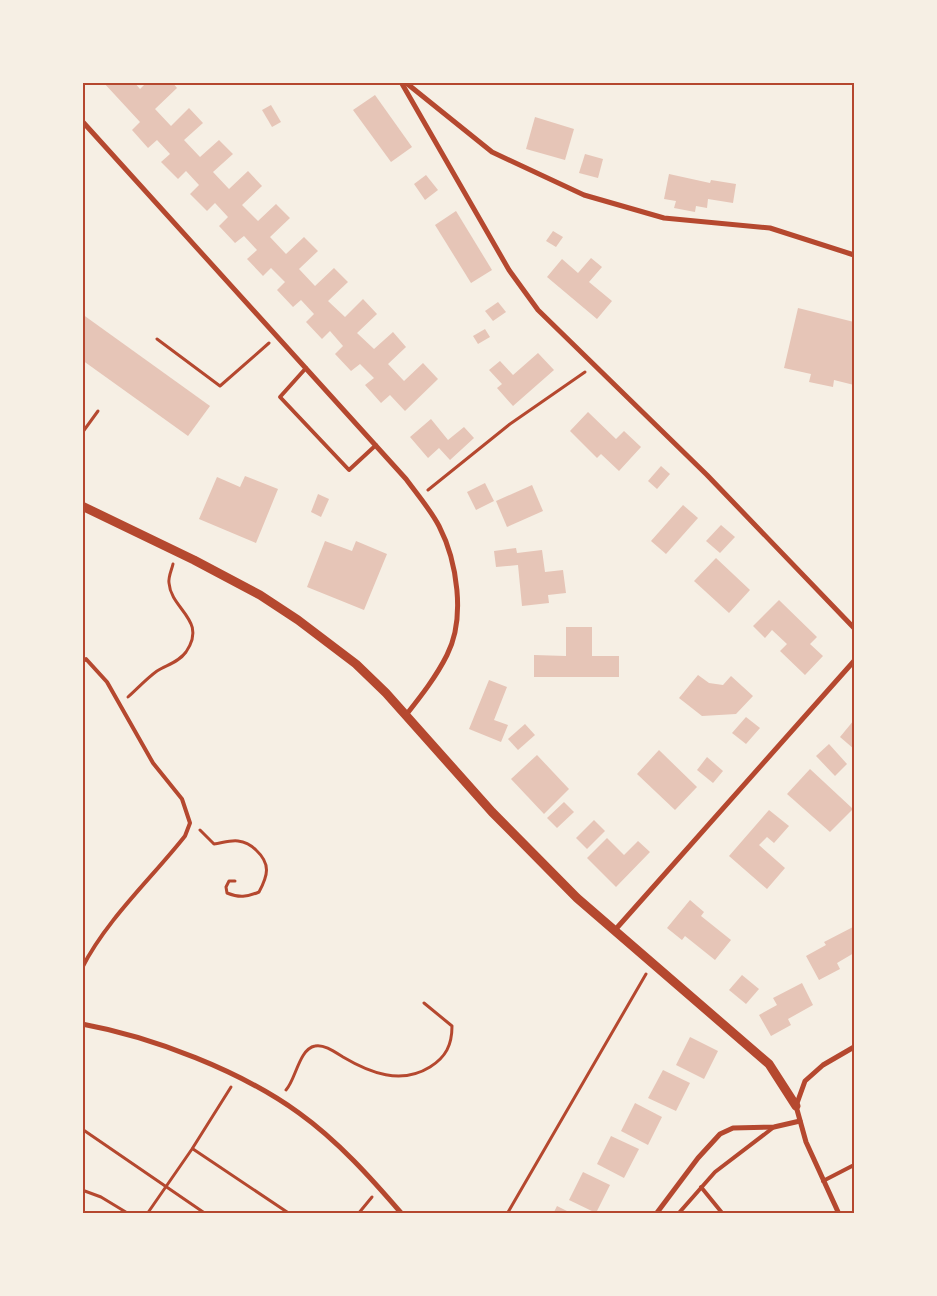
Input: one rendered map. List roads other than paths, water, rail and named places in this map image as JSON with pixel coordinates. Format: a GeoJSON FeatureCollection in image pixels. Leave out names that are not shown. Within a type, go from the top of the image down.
{"type":"FeatureCollection","features":[{"type":"Feature","properties":{"kind":"street"},"geometry":{"type":"LineString","coordinates":[[401,82],[509,270],[538,310],[707,475],[854,628]]}},
{"type":"Feature","properties":{"kind":"street"},"geometry":{"type":"LineString","coordinates":[[405,82],[492,152],[584,195],[664,218],[731,226],[770,228],[854,255]]}},
{"type":"Feature","properties":{"kind":"street"},"geometry":{"type":"LineString","coordinates":[[82,121],[376,445],[420,497],[439,525],[448,548],[456,581],[458,609],[448,654],[431,682],[406,715]]}},
{"type":"Feature","properties":{"kind":"street"},"geometry":{"type":"LineString","coordinates":[[82,506],[176,551],[260,595],[298,620],[356,664],[406,715],[527,848],[578,898],[769,1064],[796,1106],[806,1142],[839,1214]]}},
{"type":"Feature","properties":{"kind":"street"},"geometry":{"type":"LineString","coordinates":[[616,930],[854,661]]}},
{"type":"Feature","properties":{"kind":"street"},"geometry":{"type":"LineString","coordinates":[[82,1024],[152,1042],[202,1061],[237,1077],[299,1113],[368,1174],[402,1214]]}},
{"type":"Feature","properties":{"kind":"street"},"geometry":{"type":"LineString","coordinates":[[796,1106],[805,1081],[823,1065],[854,1046]]}},
{"type":"Feature","properties":{"kind":"street"},"geometry":{"type":"LineString","coordinates":[[656,1214],[698,1158],[720,1134],[733,1128],[774,1127],[800,1121]]}},
{"type":"Feature","properties":{"kind":"lane"},"geometry":{"type":"LineString","coordinates":[[306,368],[280,397],[349,470],[376,445]]}},
{"type":"Feature","properties":{"kind":"lane"},"geometry":{"type":"LineString","coordinates":[[82,662],[86,659],[107,682],[153,763],[182,799],[190,823],[185,836],[114,920],[90,952],[82,968]]}},
{"type":"Feature","properties":{"kind":"lane"},"geometry":{"type":"LineString","coordinates":[[678,1214],[701,1187],[738,1154],[774,1127]]}},
{"type":"Feature","properties":{"kind":"lane"},"geometry":{"type":"LineString","coordinates":[[823,1181],[854,1165]]}},
{"type":"Feature","properties":{"kind":"lane"},"geometry":{"type":"LineString","coordinates":[[701,1187],[723,1214]]}}]}
